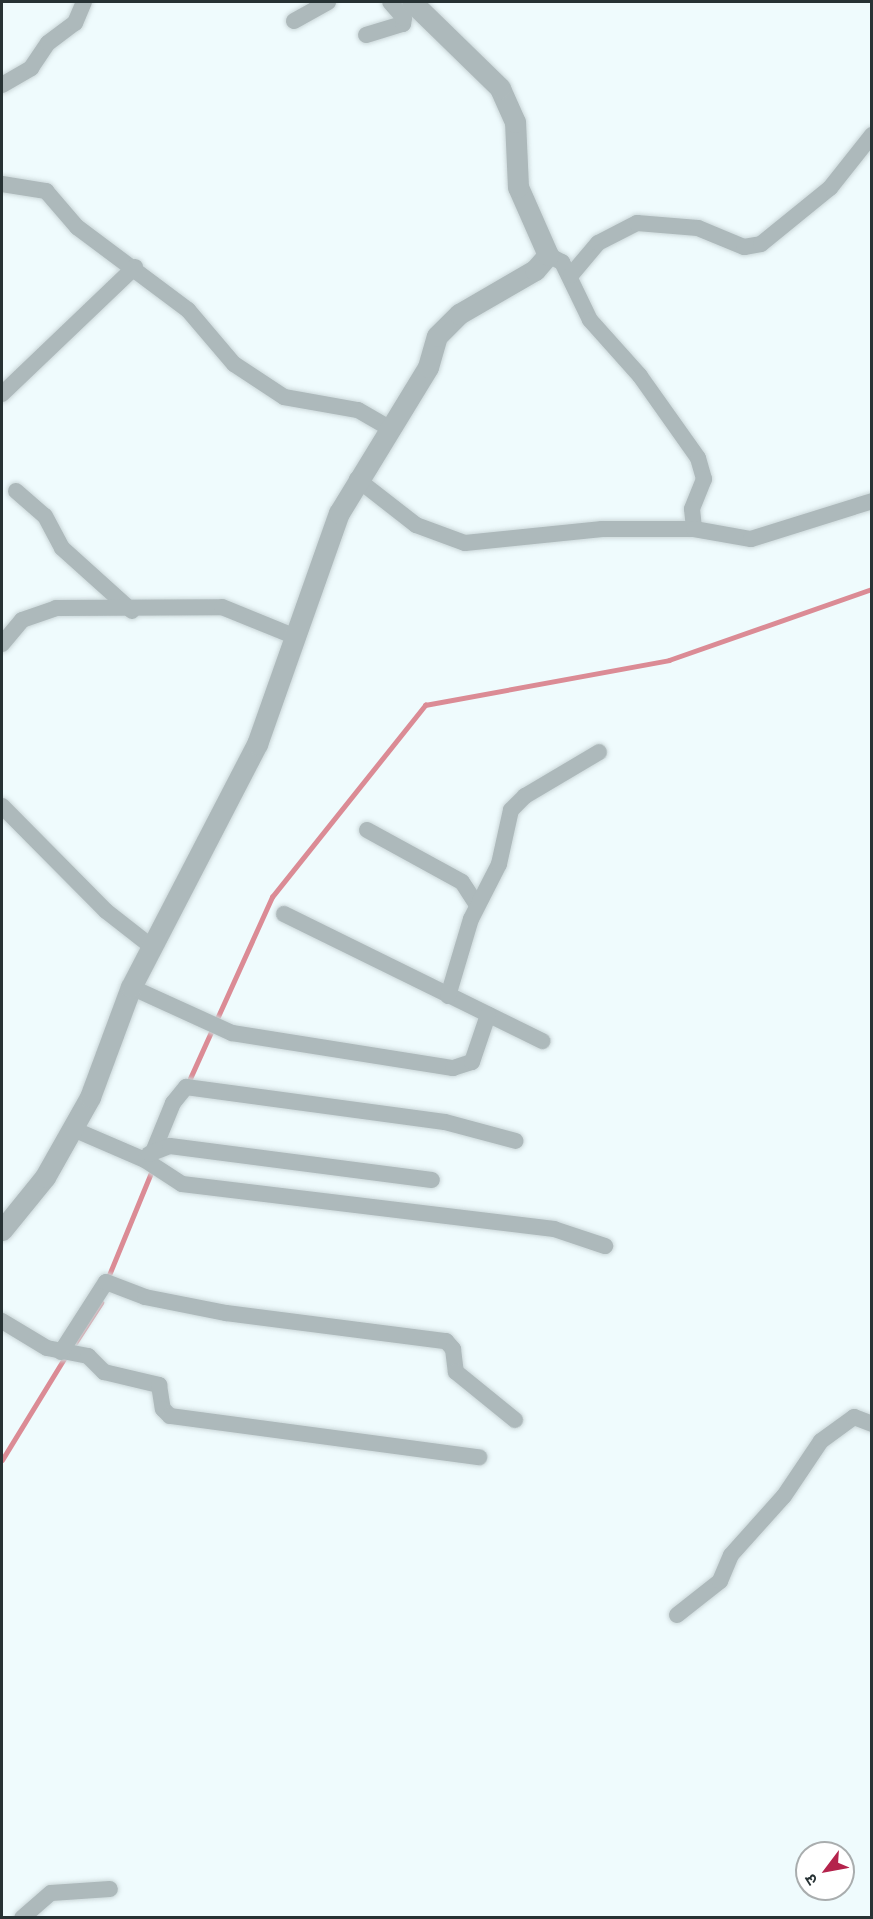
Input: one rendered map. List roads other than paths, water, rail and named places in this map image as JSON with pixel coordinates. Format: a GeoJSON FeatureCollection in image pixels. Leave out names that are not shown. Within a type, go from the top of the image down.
{"type":"FeatureCollection","features":[{"type":"Feature","properties":{"kind":"street"},"geometry":{"type":"LineString","coordinates":[[2,85],[32,68],[48,42],[75,23],[84,2]]}},
{"type":"Feature","properties":{"kind":"street"},"geometry":{"type":"LineString","coordinates":[[294,21],[328,2]]}},
{"type":"Feature","properties":{"kind":"street"},"geometry":{"type":"LineString","coordinates":[[366,35],[403,24],[404,18],[390,2]]}},
{"type":"Feature","properties":{"kind":"street"},"geometry":{"type":"LineString","coordinates":[[412,2],[500,88],[515,122],[518,187],[548,255],[571,275],[590,320],[640,376],[698,458],[704,479],[692,509],[694,529]]}},
{"type":"Feature","properties":{"kind":"street"},"geometry":{"type":"LineString","coordinates":[[571,275],[598,243],[637,223],[698,228],[744,247],[761,244],[830,188],[872,135]]}},
{"type":"Feature","properties":{"kind":"street"},"geometry":{"type":"LineString","coordinates":[[2,183],[46,191],[77,227],[135,267],[188,310],[234,364],[284,397],[358,410],[391,429]]}},
{"type":"Feature","properties":{"kind":"street"},"geometry":{"type":"LineString","coordinates":[[2,1230],[45,1177],[73,1129],[131,987],[257,744],[339,513],[357,479],[391,429],[428,367],[442,327],[535,270],[548,255]]}},
{"type":"Feature","properties":{"kind":"street"},"geometry":{"type":"LineString","coordinates":[[2,394],[135,267]]}},
{"type":"Feature","properties":{"kind":"street"},"geometry":{"type":"LineString","coordinates":[[357,479],[416,525],[449,541],[504,541],[567,530],[694,529],[751,539],[770,536],[872,501]]}},
{"type":"Feature","properties":{"kind":"street"},"geometry":{"type":"LineString","coordinates":[[16,491],[45,516],[62,548],[132,611]]}},
{"type":"Feature","properties":{"kind":"street"},"geometry":{"type":"LineString","coordinates":[[2,644],[22,620],[47,609],[132,611],[222,607],[296,637]]}},
{"type":"Feature","properties":{"kind":"street"},"geometry":{"type":"LineString","coordinates":[[448,996],[477,905],[499,864],[508,817],[516,804],[599,752]]}},
{"type":"Feature","properties":{"kind":"street"},"geometry":{"type":"LineString","coordinates":[[2,806],[106,911],[152,947]]}},
{"type":"Feature","properties":{"kind":"street"},"geometry":{"type":"LineString","coordinates":[[367,830],[462,882],[477,905]]}},
{"type":"Feature","properties":{"kind":"street"},"geometry":{"type":"LineString","coordinates":[[284,914],[542,1041]]}},
{"type":"Feature","properties":{"kind":"street"},"geometry":{"type":"LineString","coordinates":[[131,987],[198,1021],[220,1029],[462,1069],[472,1062],[488,1015]]}},
{"type":"Feature","properties":{"kind":"street"},"geometry":{"type":"LineString","coordinates":[[147,1155],[173,1103],[186,1087],[445,1122],[516,1141]]}},
{"type":"Feature","properties":{"kind":"street"},"geometry":{"type":"LineString","coordinates":[[73,1129],[147,1155],[182,1184],[554,1229],[605,1246]]}},
{"type":"Feature","properties":{"kind":"street"},"geometry":{"type":"LineString","coordinates":[[147,1155],[170,1146],[432,1180]]}},
{"type":"Feature","properties":{"kind":"street"},"geometry":{"type":"LineString","coordinates":[[61,1352],[106,1282],[146,1297],[226,1313],[446,1341],[453,1349],[456,1372],[515,1420]]}},
{"type":"Feature","properties":{"kind":"street"},"geometry":{"type":"LineString","coordinates":[[2,1321],[61,1352],[88,1356],[111,1375],[159,1385],[164,1412],[180,1418],[479,1457]]}},
{"type":"Feature","properties":{"kind":"street"},"geometry":{"type":"LineString","coordinates":[[677,1615],[720,1581],[731,1555],[784,1496],[815,1447],[854,1417],[872,1424]]}},
{"type":"Feature","properties":{"kind":"street"},"geometry":{"type":"LineString","coordinates":[[22,1917],[51,1893],[110,1889]]}},
{"type":"Feature","properties":{"kind":"waterway"},"geometry":{"type":"LineString","coordinates":[[188,1083],[272,897],[425,705],[669,660],[872,589]]}},
{"type":"Feature","properties":{"kind":"waterway"},"geometry":{"type":"LineString","coordinates":[[107,1280],[153,1168]]}},
{"type":"Feature","properties":{"kind":"waterway"},"geometry":{"type":"LineString","coordinates":[[75,1343],[101,1303]]}},
{"type":"Feature","properties":{"kind":"waterway"},"geometry":{"type":"LineString","coordinates":[[2,1460],[65,1357]]}}]}
